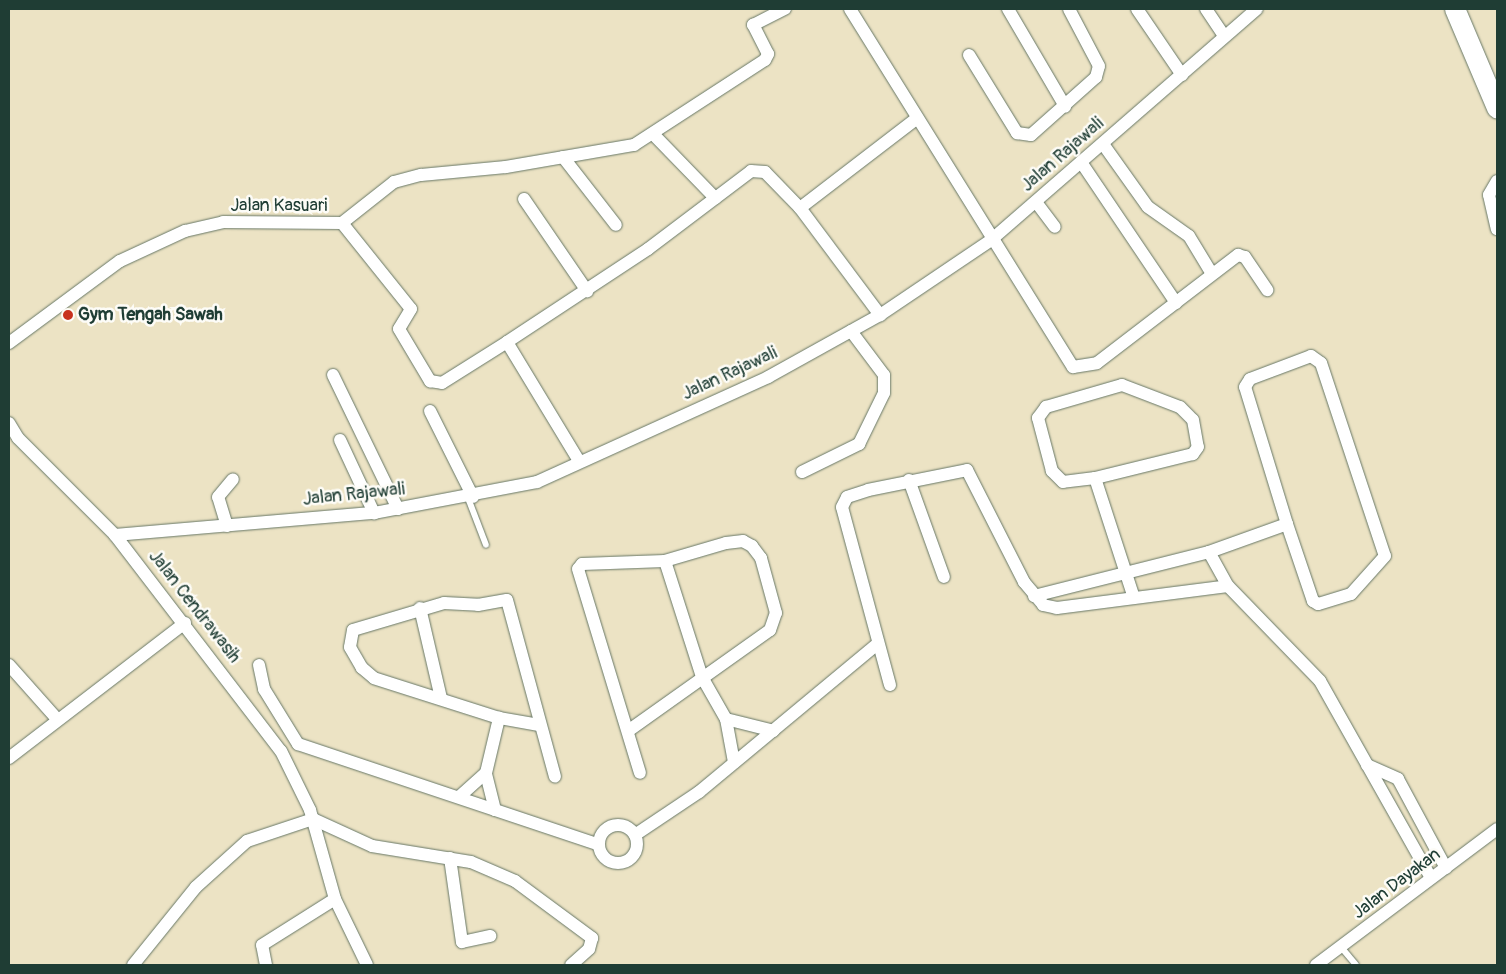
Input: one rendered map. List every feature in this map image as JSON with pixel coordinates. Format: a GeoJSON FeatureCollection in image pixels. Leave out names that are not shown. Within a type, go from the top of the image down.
{"type":"FeatureCollection","features":[{"type":"Feature","properties":{"kind":"main road"},"geometry":{"type":"LineString","coordinates":[[1455,9],[1497,108]]}},
{"type":"Feature","properties":{"kind":"street","name":"Jalan Kasuari"},"geometry":{"type":"LineString","coordinates":[[9,344],[120,261],[185,231],[223,222],[342,223],[394,182],[634,145],[654,135],[765,60],[768,54],[754,25],[785,9]]}},
{"type":"Feature","properties":{"kind":"street"},"geometry":{"type":"LineString","coordinates":[[850,9],[991,240],[1073,367],[1097,363],[1212,274],[1243,256],[1267,290]]}},
{"type":"Feature","properties":{"kind":"street"},"geometry":{"type":"LineString","coordinates":[[1008,9],[1065,106]]}},
{"type":"Feature","properties":{"kind":"street"},"geometry":{"type":"LineString","coordinates":[[969,55],[1022,137],[1065,106],[1096,77],[1099,66],[1069,9]]}},
{"type":"Feature","properties":{"kind":"street"},"geometry":{"type":"LineString","coordinates":[[1137,9],[1182,75]]}},
{"type":"Feature","properties":{"kind":"street"},"geometry":{"type":"LineString","coordinates":[[1206,9],[1224,36]]}},
{"type":"Feature","properties":{"kind":"street","name":"Jalan Rajawali"},"geometry":{"type":"LineString","coordinates":[[115,535],[398,509],[470,497],[537,482],[579,461],[768,377],[880,315],[991,240],[1257,9]]}},
{"type":"Feature","properties":{"kind":"street"},"geometry":{"type":"LineString","coordinates":[[800,208],[916,119]]}},
{"type":"Feature","properties":{"kind":"street"},"geometry":{"type":"LineString","coordinates":[[654,135],[715,198]]}},
{"type":"Feature","properties":{"kind":"street"},"geometry":{"type":"LineString","coordinates":[[1103,144],[1148,207],[1189,236],[1212,274]]}},
{"type":"Feature","properties":{"kind":"street"},"geometry":{"type":"LineString","coordinates":[[563,157],[616,224]]}},
{"type":"Feature","properties":{"kind":"street"},"geometry":{"type":"LineString","coordinates":[[1082,162],[1176,303]]}},
{"type":"Feature","properties":{"kind":"street"},"geometry":{"type":"LineString","coordinates":[[342,223],[411,309],[399,329],[430,382],[442,383],[587,291],[715,198],[758,170],[771,176],[800,208],[880,315]]}},
{"type":"Feature","properties":{"kind":"street"},"geometry":{"type":"LineString","coordinates":[[1497,181],[1489,195],[1497,229]]}},
{"type":"Feature","properties":{"kind":"street"},"geometry":{"type":"LineString","coordinates":[[524,199],[587,291]]}},
{"type":"Feature","properties":{"kind":"street"},"geometry":{"type":"LineString","coordinates":[[1036,202],[1055,227]]}},
{"type":"Feature","properties":{"kind":"street"},"geometry":{"type":"LineString","coordinates":[[802,472],[859,444],[884,393],[884,375],[851,331]]}},
{"type":"Feature","properties":{"kind":"street"},"geometry":{"type":"LineString","coordinates":[[507,342],[579,461]]}},
{"type":"Feature","properties":{"kind":"street"},"geometry":{"type":"LineString","coordinates":[[1311,356],[1321,364],[1384,559],[1348,596],[1314,603],[1287,524],[1245,387],[1250,379],[1311,356]]}},
{"type":"Feature","properties":{"kind":"street"},"geometry":{"type":"LineString","coordinates":[[333,375],[398,509]]}},
{"type":"Feature","properties":{"kind":"street"},"geometry":{"type":"LineString","coordinates":[[1122,385],[1180,407],[1193,420],[1198,447],[1193,454],[1095,478],[1062,482],[1052,471],[1038,418],[1046,407],[1122,385]]}},
{"type":"Feature","properties":{"kind":"street"},"geometry":{"type":"LineString","coordinates":[[430,410],[470,497]]}},
{"type":"Feature","properties":{"kind":"street","name":"Jalan Cendrawasih"},"geometry":{"type":"LineString","coordinates":[[9,423],[13,442],[115,535],[185,623],[281,751],[313,819],[335,899],[367,965]]}},
{"type":"Feature","properties":{"kind":"street"},"geometry":{"type":"LineString","coordinates":[[340,440],[374,512]]}},
{"type":"Feature","properties":{"kind":"street"},"geometry":{"type":"LineString","coordinates":[[890,685],[877,644],[842,507],[847,497],[954,470],[970,472],[1034,596],[1043,605],[1057,608],[1228,586]]}},
{"type":"Feature","properties":{"kind":"street"},"geometry":{"type":"LineString","coordinates":[[1095,478],[1128,572],[1134,598]]}},
{"type":"Feature","properties":{"kind":"street"},"geometry":{"type":"LineString","coordinates":[[227,526],[218,496],[233,480]]}},
{"type":"Feature","properties":{"kind":"street"},"geometry":{"type":"LineString","coordinates":[[909,480],[944,576]]}},
{"type":"Feature","properties":{"kind":"street"},"geometry":{"type":"LineString","coordinates":[[1034,596],[1209,552],[1287,524]]}},
{"type":"Feature","properties":{"kind":"street"},"geometry":{"type":"LineString","coordinates":[[628,731],[702,677],[762,640],[774,623],[776,613],[761,558],[743,541],[665,561],[582,564],[578,569],[640,772]]}},
{"type":"Feature","properties":{"kind":"street"},"geometry":{"type":"LineString","coordinates":[[1209,552],[1228,586],[1320,681],[1431,878]]}},
{"type":"Feature","properties":{"kind":"street"},"geometry":{"type":"LineString","coordinates":[[665,561],[702,677],[726,719],[734,762]]}},
{"type":"Feature","properties":{"kind":"street"},"geometry":{"type":"LineString","coordinates":[[539,725],[499,718],[374,678],[350,648],[353,630],[420,608],[507,600],[539,725],[555,777]]}},
{"type":"Feature","properties":{"kind":"street"},"geometry":{"type":"LineString","coordinates":[[420,608],[441,698]]}},
{"type":"Feature","properties":{"kind":"street"},"geometry":{"type":"LineString","coordinates":[[9,758],[57,719],[185,623]]}},
{"type":"Feature","properties":{"kind":"street"},"geometry":{"type":"LineString","coordinates":[[635,835],[774,732],[877,644]]}},
{"type":"Feature","properties":{"kind":"street"},"geometry":{"type":"LineString","coordinates":[[9,665],[57,719]]}},
{"type":"Feature","properties":{"kind":"street"},"geometry":{"type":"LineString","coordinates":[[259,665],[264,689],[298,744],[599,845]]}},
{"type":"Feature","properties":{"kind":"street"},"geometry":{"type":"LineString","coordinates":[[495,810],[486,773],[499,718]]}},
{"type":"Feature","properties":{"kind":"street"},"geometry":{"type":"LineString","coordinates":[[726,719],[774,732]]}},
{"type":"Feature","properties":{"kind":"street"},"geometry":{"type":"LineString","coordinates":[[1367,765],[1398,779],[1446,868]]}},
{"type":"Feature","properties":{"kind":"street"},"geometry":{"type":"LineString","coordinates":[[459,797],[486,773]]}},
{"type":"Feature","properties":{"kind":"street"},"geometry":{"type":"LineString","coordinates":[[133,965],[196,887],[247,841],[313,819],[372,846],[450,858],[501,873],[590,934],[592,945],[571,965]]}},
{"type":"Feature","properties":{"kind":"street"},"geometry":{"type":"LineString","coordinates":[[620,825],[635,835],[636,849],[621,863],[602,855],[599,845],[609,827],[620,825]]}},
{"type":"Feature","properties":{"kind":"street","name":"Jalan Dayakan"},"geometry":{"type":"LineString","coordinates":[[1316,965],[1497,829]]}},
{"type":"Feature","properties":{"kind":"street"},"geometry":{"type":"LineString","coordinates":[[450,858],[462,942],[490,936]]}},
{"type":"Feature","properties":{"kind":"street"},"geometry":{"type":"LineString","coordinates":[[266,965],[262,945],[335,899]]}},
{"type":"Feature","properties":{"kind":"lane"},"geometry":{"type":"LineString","coordinates":[[470,497],[486,545]]}},
{"type":"Feature","properties":{"kind":"lane"},"geometry":{"type":"LineString","coordinates":[[1341,947],[1356,965]]}},
{"type":"Feature","properties":{"kind":"place","name":"Gym Tengah Sawah"},"geometry":{"type":"Point","coordinates":[68,315]}}]}
